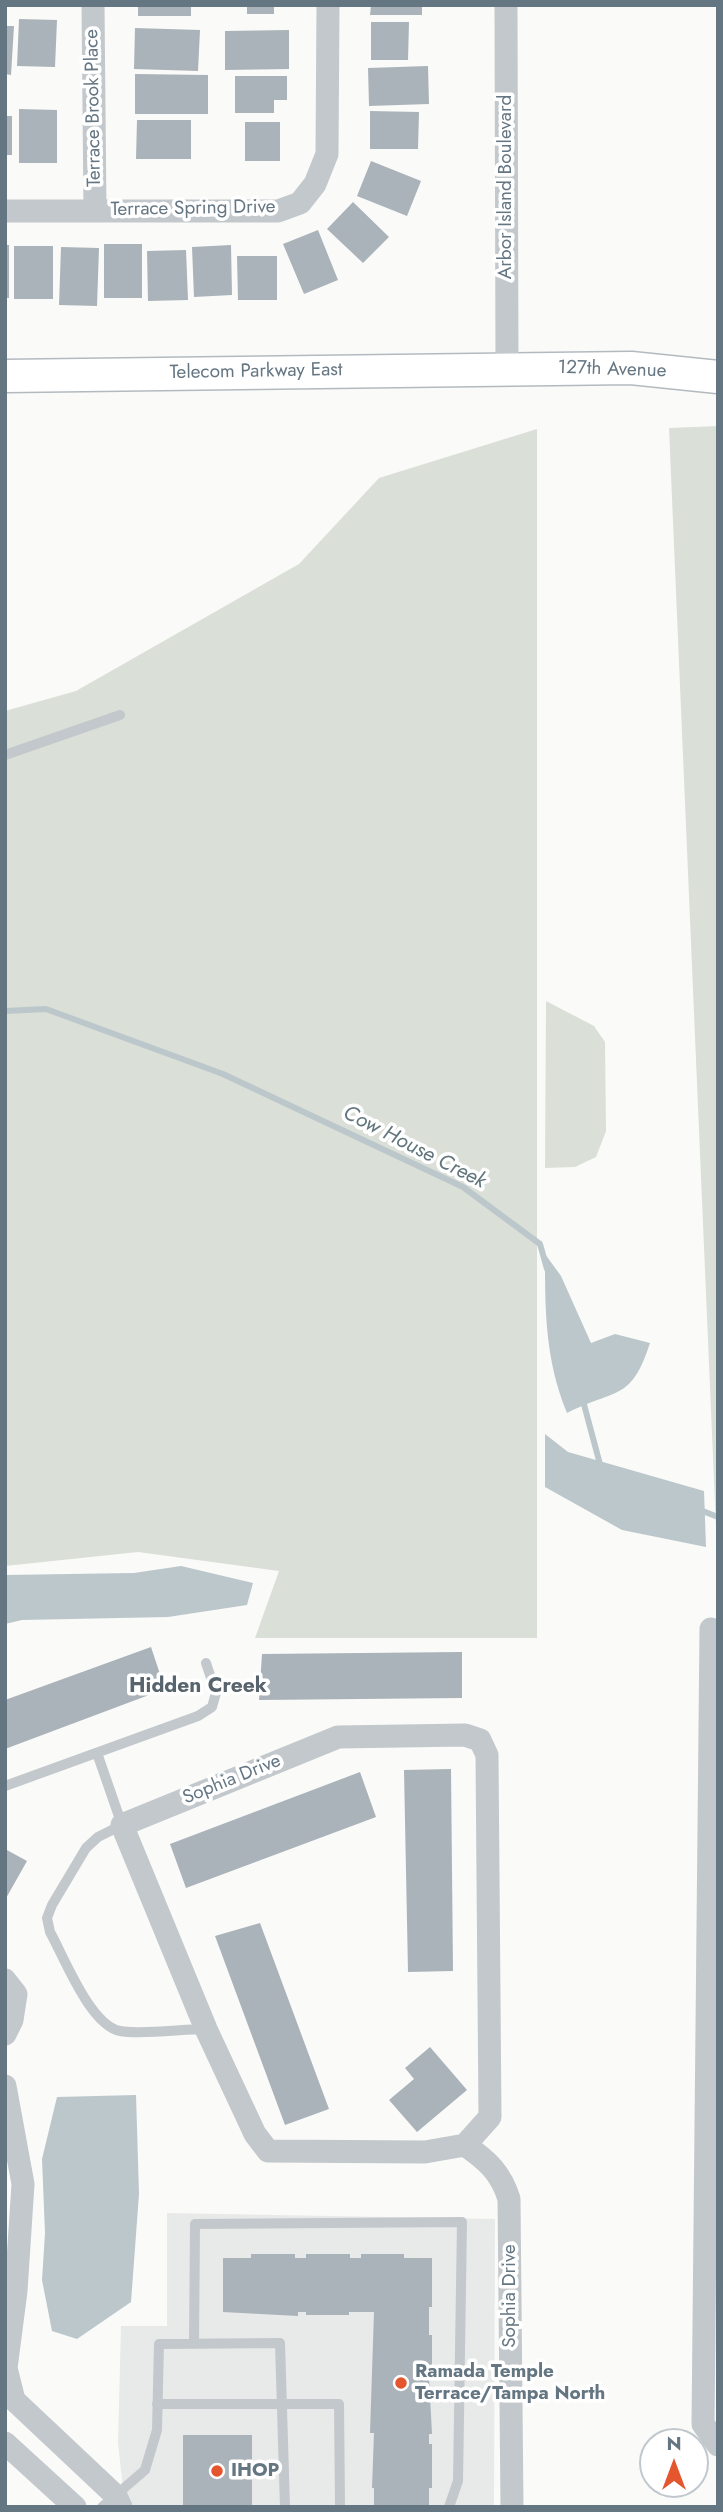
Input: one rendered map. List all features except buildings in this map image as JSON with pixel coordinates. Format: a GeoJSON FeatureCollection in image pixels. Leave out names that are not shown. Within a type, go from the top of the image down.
{"type":"FeatureCollection","features":[{"type":"Feature","properties":{"kind":"street","name":"Terrace Brook Place"},"geometry":{"type":"LineString","coordinates":[[93,5],[95,211]]}},
{"type":"Feature","properties":{"kind":"street","name":"Terrace Spring Drive"},"geometry":{"type":"LineString","coordinates":[[5,211],[278,211],[300,203],[315,184],[327,154],[328,5]]}},
{"type":"Feature","properties":{"kind":"street","name":"Arbor Island Boulevard"},"geometry":{"type":"LineString","coordinates":[[506,5],[506,369]]}},
{"type":"Feature","properties":{"kind":"street","name":"127th Avenue"},"geometry":{"type":"LineString","coordinates":[[506,369],[631,368],[718,377]]}},
{"type":"Feature","properties":{"kind":"street","name":"Telecom Parkway East"},"geometry":{"type":"LineString","coordinates":[[5,376],[506,369]]}},
{"type":"Feature","properties":{"kind":"street"},"geometry":{"type":"LineString","coordinates":[[711,1629],[703,2424],[718,2445]]}},
{"type":"Feature","properties":{"kind":"street","name":"Sophia Drive"},"geometry":{"type":"LineString","coordinates":[[122,1825],[338,1737],[465,1735],[480,1740],[488,1755],[490,2117],[465,2146],[494,2166],[509,2199],[512,2507]]}},
{"type":"Feature","properties":{"kind":"street"},"geometry":{"type":"LineString","coordinates":[[122,1825],[206,2028],[255,2134],[268,2151],[425,2152],[465,2146]]}},
{"type":"Feature","properties":{"kind":"street"},"geometry":{"type":"LineString","coordinates":[[5,1980],[16,1994],[12,2020],[5,2034]]}},
{"type":"Feature","properties":{"kind":"street"},"geometry":{"type":"LineString","coordinates":[[5,2085],[9,2126],[23,2184],[11,2290],[6,2368],[13,2400],[113,2503]]}},
{"type":"Feature","properties":{"kind":"street"},"geometry":{"type":"LineString","coordinates":[[5,2443],[75,2507]]}},
{"type":"Feature","properties":{"kind":"lane"},"geometry":{"type":"LineString","coordinates":[[5,755],[120,715]]}},
{"type":"Feature","properties":{"kind":"lane"},"geometry":{"type":"LineString","coordinates":[[5,1786],[198,1716],[212,1707],[216,1693],[206,1662]]}},
{"type":"Feature","properties":{"kind":"lane"},"geometry":{"type":"LineString","coordinates":[[97,1753],[122,1825],[98,1837],[86,1848],[52,1905],[47,1918],[50,1932],[93,2011],[104,2023],[120,2031],[206,2028]]}},
{"type":"Feature","properties":{"kind":"lane"},"geometry":{"type":"LineString","coordinates":[[194,2344],[195,2224],[461,2222],[458,2481],[449,2507]]}},
{"type":"Feature","properties":{"kind":"lane"},"geometry":{"type":"LineString","coordinates":[[113,2503],[145,2469],[156,2430],[159,2344],[280,2343],[285,2507]]}},
{"type":"Feature","properties":{"kind":"lane"},"geometry":{"type":"LineString","coordinates":[[157,2403],[339,2404],[340,2507]]}},
{"type":"Feature","properties":{"kind":"shaded area"},"geometry":{"type":"Polygon","coordinates":[[[718,426],[718,1574],[669,428],[718,426]]]}},
{"type":"Feature","properties":{"kind":"shaded area"},"geometry":{"type":"Polygon","coordinates":[[[537,429],[537,1638],[255,1638],[279,1571],[138,1552],[5,1566],[5,711],[76,691],[299,564],[379,478],[537,429]]]}},
{"type":"Feature","properties":{"kind":"shaded area"},"geometry":{"type":"Polygon","coordinates":[[[546,1001],[594,1026],[605,1042],[606,1131],[596,1157],[575,1167],[545,1168],[546,1001]]]}},
{"type":"Feature","properties":{"kind":"shaded area"},"geometry":{"type":"Polygon","coordinates":[[[545,1254],[561,1276],[591,1343],[615,1334],[650,1343],[636,1375],[620,1391],[567,1413],[550,1354],[545,1254]]]}},
{"type":"Feature","properties":{"kind":"shaded area"},"geometry":{"type":"Polygon","coordinates":[[[545,1434],[568,1452],[704,1491],[706,1547],[622,1530],[545,1487],[545,1434]]]}},
{"type":"Feature","properties":{"kind":"shaded area"},"geometry":{"type":"Polygon","coordinates":[[[181,1566],[253,1583],[247,1605],[168,1617],[22,1620],[5,1624],[5,1575],[134,1573],[181,1566]]]}},
{"type":"Feature","properties":{"kind":"shaded area"},"geometry":{"type":"Polygon","coordinates":[[[136,2095],[139,2194],[131,2302],[77,2339],[52,2331],[42,2280],[45,2233],[42,2159],[57,2097],[136,2095]]]}},
{"type":"Feature","properties":{"kind":"shaded area"},"geometry":{"type":"Polygon","coordinates":[[[167,2213],[495,2219],[494,2507],[125,2507],[118,2443],[121,2326],[167,2326],[167,2213]]]}},
{"type":"Feature","properties":{"kind":"waterway","name":"Cow House Creek"},"geometry":{"type":"LineString","coordinates":[[5,1011],[46,1009],[223,1074],[463,1187],[540,1244],[547,1269]]}},
{"type":"Feature","properties":{"kind":"waterway","name":"Cow House Creek"},"geometry":{"type":"LineString","coordinates":[[582,1397],[601,1468]]}},
{"type":"Feature","properties":{"kind":"waterway","name":"Cow House Creek"},"geometry":{"type":"LineString","coordinates":[[700,1510],[718,1517]]}},
{"type":"Feature","properties":{"kind":"place","name":"Ramada Temple Terrace/Tampa North"},"geometry":{"type":"Point","coordinates":[401,2383]}},
{"type":"Feature","properties":{"kind":"place","name":"IHOP"},"geometry":{"type":"Point","coordinates":[217,2471]}},
{"type":"Feature","properties":{"kind":"district","name":"Hidden Creek"},"geometry":{"type":"Point","coordinates":[198,1687]}}]}
